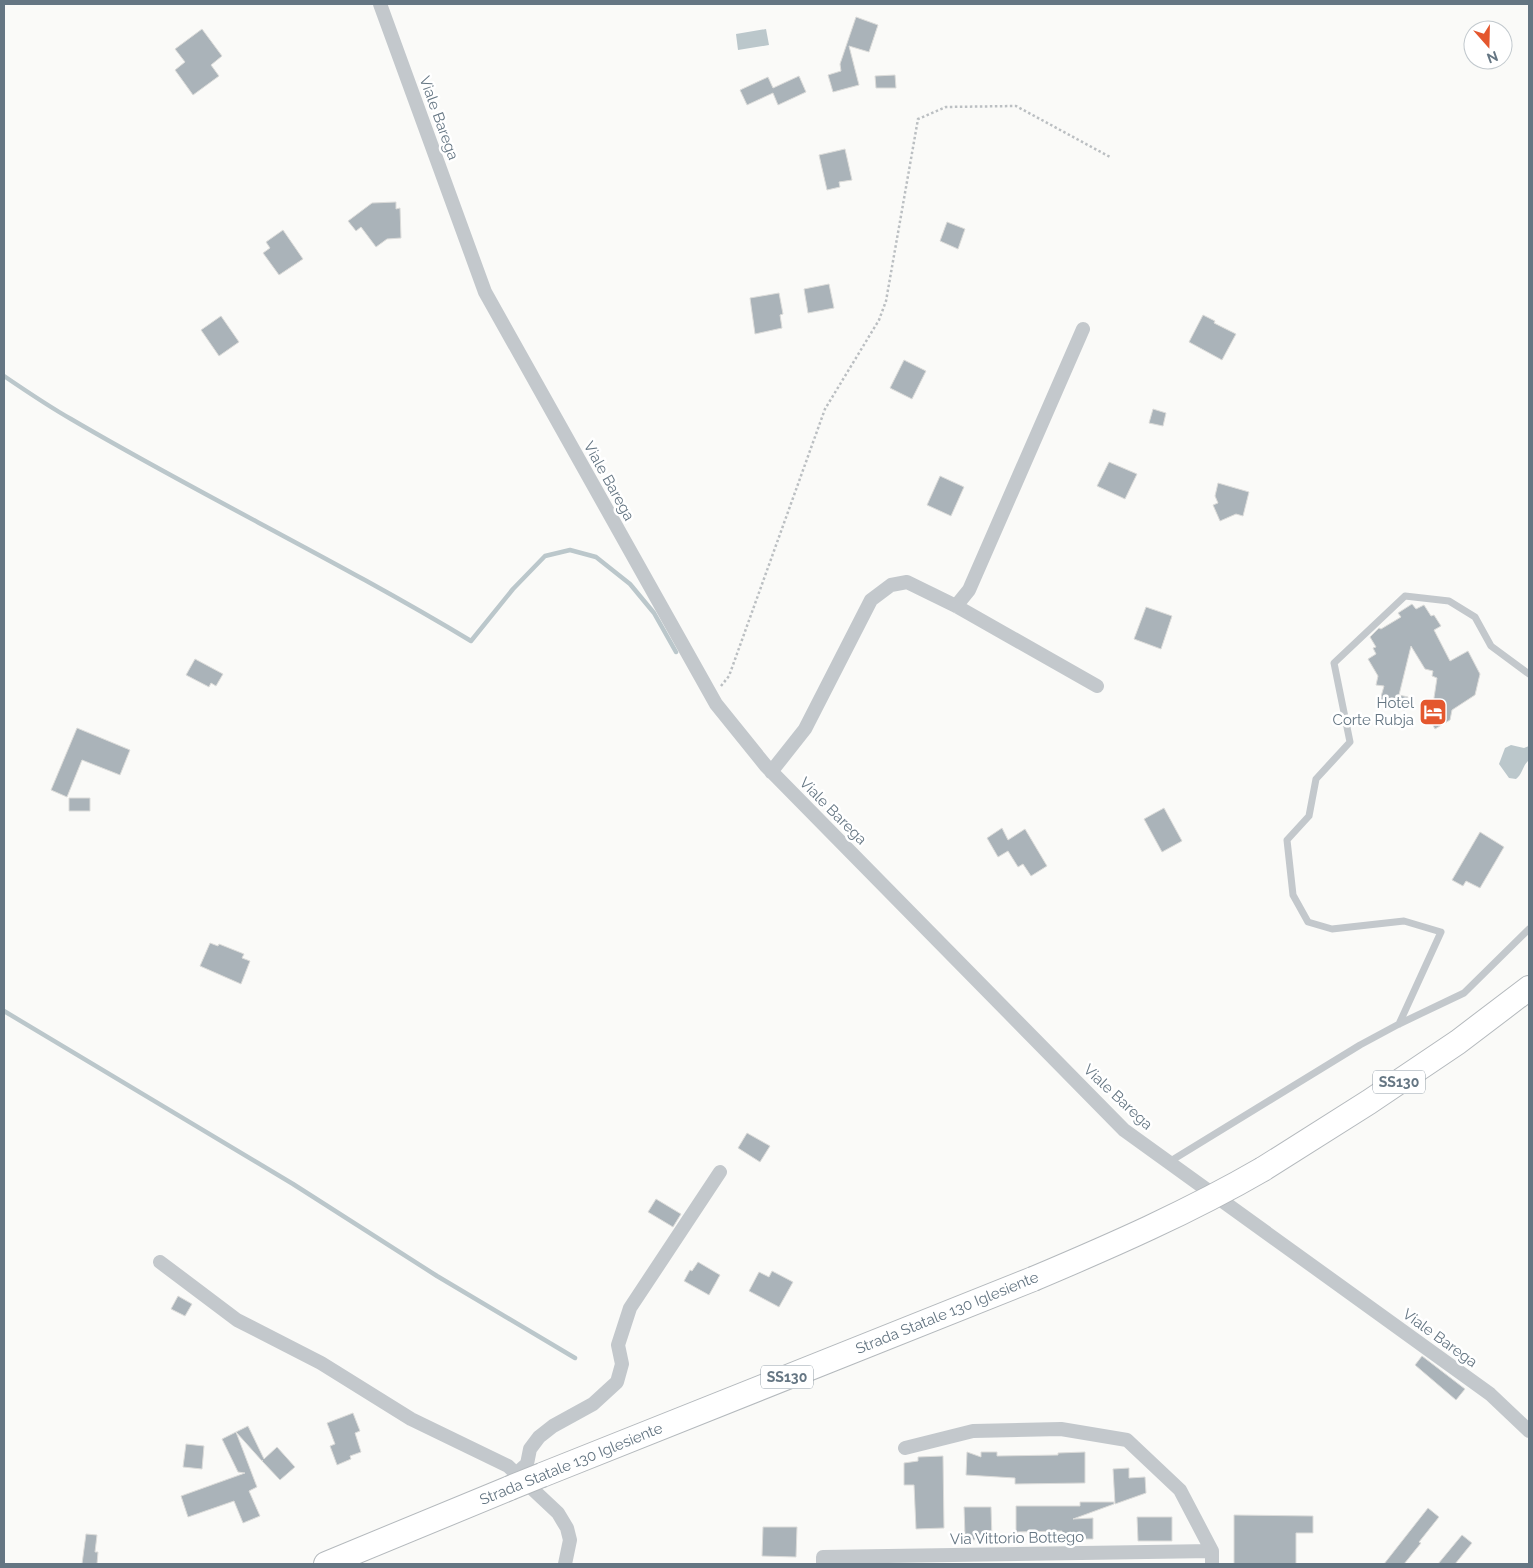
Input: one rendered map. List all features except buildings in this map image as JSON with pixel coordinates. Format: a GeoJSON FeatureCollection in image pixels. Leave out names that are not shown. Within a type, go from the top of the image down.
{"type":"FeatureCollection","features":[{"type":"Feature","properties":{"kind":"highway","name":"Strada Statale 130 Iglesiente"},"geometry":{"type":"LineString","coordinates":[[326,1564],[513,1481],[542,1475],[1033,1279],[1177,1215],[1262,1169],[1369,1102],[1458,1042],[1529,988]]}},
{"type":"Feature","properties":{"kind":"street","name":"Viale Barega"},"geometry":{"type":"LineString","coordinates":[[380,4],[485,292],[712,697],[771,772],[1124,1130],[1490,1394],[1529,1431]]}},
{"type":"Feature","properties":{"kind":"street"},"geometry":{"type":"LineString","coordinates":[[956,606],[969,590],[1083,329]]}},
{"type":"Feature","properties":{"kind":"street"},"geometry":{"type":"LineString","coordinates":[[771,772],[805,729],[871,600],[891,585],[907,582],[956,606],[1097,686]]}},
{"type":"Feature","properties":{"kind":"street"},"geometry":{"type":"LineString","coordinates":[[513,1481],[527,1464],[530,1448],[539,1437],[553,1426],[593,1404],[617,1382],[622,1364],[618,1345],[630,1308],[720,1172]]}},
{"type":"Feature","properties":{"kind":"street"},"geometry":{"type":"LineString","coordinates":[[160,1262],[237,1320],[321,1363],[411,1419],[508,1466],[513,1481],[558,1514],[567,1528],[570,1540],[566,1564]]}},
{"type":"Feature","properties":{"kind":"street"},"geometry":{"type":"LineString","coordinates":[[905,1448],[973,1431],[1062,1430],[1127,1440],[1180,1490],[1212,1557]]}},
{"type":"Feature","properties":{"kind":"street","name":"Via Vittorio Bottego"},"geometry":{"type":"LineString","coordinates":[[823,1560],[1212,1557]]}},
{"type":"Feature","properties":{"kind":"lane"},"geometry":{"type":"LineString","coordinates":[[1399,1024],[1441,932],[1404,921],[1332,929],[1308,922],[1293,895],[1287,840],[1309,816],[1316,779],[1350,742],[1334,663],[1405,596],[1449,601],[1474,617],[1491,646],[1529,674]]}},
{"type":"Feature","properties":{"kind":"lane"},"geometry":{"type":"LineString","coordinates":[[1169,1162],[1360,1045],[1464,992],[1529,929]]}},
{"type":"Feature","properties":{"kind":"path"},"geometry":{"type":"LineString","coordinates":[[712,697],[729,676],[825,409],[879,320],[886,300],[918,119],[946,107],[1016,106],[1110,157]]}},
{"type":"Feature","properties":{"kind":"shaded area"},"geometry":{"type":"Polygon","coordinates":[[[766,29],[769,45],[738,50],[736,34],[766,29]]]}},
{"type":"Feature","properties":{"kind":"shaded area"},"geometry":{"type":"Polygon","coordinates":[[[1511,745],[1524,748],[1529,746],[1529,760],[1516,779],[1509,778],[1499,764],[1505,748],[1511,745]]]}},
{"type":"Feature","properties":{"kind":"waterway"},"geometry":{"type":"LineString","coordinates":[[4,376],[54,409],[120,447],[372,584],[471,641],[513,589],[545,556],[570,550],[596,557],[630,584],[654,613],[676,652]]}},
{"type":"Feature","properties":{"kind":"waterway"},"geometry":{"type":"LineString","coordinates":[[4,1011],[293,1184],[437,1276],[575,1358]]}},
{"type":"Feature","properties":{"kind":"place","name":"Hotel Corte Rubja"},"geometry":{"type":"Point","coordinates":[1433,712]}}]}
